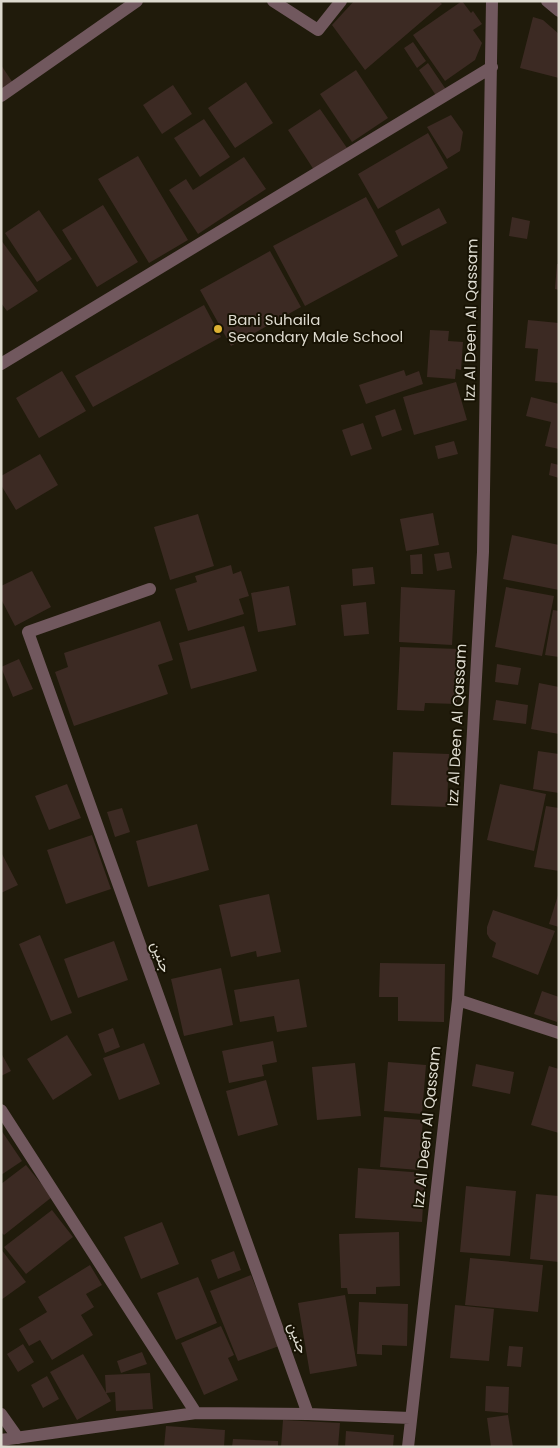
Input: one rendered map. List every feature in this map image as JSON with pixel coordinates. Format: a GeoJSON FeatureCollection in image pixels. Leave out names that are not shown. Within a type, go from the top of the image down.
{"type":"FeatureCollection","features":[{"type":"Feature","properties":{"kind":"street"},"geometry":{"type":"LineString","coordinates":[[1,96],[137,1]]}},
{"type":"Feature","properties":{"kind":"street"},"geometry":{"type":"LineString","coordinates":[[273,1],[318,30],[341,1]]}},
{"type":"Feature","properties":{"kind":"street","name":"Izz Al Deen Al Qassam"},"geometry":{"type":"LineString","coordinates":[[408,1447],[458,1000],[483,552],[492,1]]}},
{"type":"Feature","properties":{"kind":"street"},"geometry":{"type":"LineString","coordinates":[[546,1],[559,11]]}},
{"type":"Feature","properties":{"kind":"street"},"geometry":{"type":"LineString","coordinates":[[1,364],[492,67]]}},
{"type":"Feature","properties":{"kind":"street","name":"جنين"},"geometry":{"type":"LineString","coordinates":[[150,589],[28,632],[308,1414]]}},
{"type":"Feature","properties":{"kind":"street"},"geometry":{"type":"LineString","coordinates":[[458,1000],[559,1033]]}},
{"type":"Feature","properties":{"kind":"street"},"geometry":{"type":"LineString","coordinates":[[1,1110],[196,1413]]}},
{"type":"Feature","properties":{"kind":"street"},"geometry":{"type":"LineString","coordinates":[[1,1440],[196,1413],[308,1414],[410,1418]]}},
{"type":"Feature","properties":{"kind":"street"},"geometry":{"type":"LineString","coordinates":[[1,1414],[18,1438]]}},
{"type":"Feature","properties":{"kind":"building"},"geometry":{"type":"Polygon","coordinates":[[[354,1],[439,1],[442,4],[365,70],[332,25],[354,1]]]}},
{"type":"Feature","properties":{"kind":"building"},"geometry":{"type":"Polygon","coordinates":[[[462,1],[471,13],[473,11],[482,24],[473,30],[482,43],[475,60],[445,81],[413,35],[462,1]]]}},
{"type":"Feature","properties":{"kind":"building"},"geometry":{"type":"Polygon","coordinates":[[[533,17],[543,20],[559,34],[559,78],[520,68],[533,17]]]}},
{"type":"Feature","properties":{"kind":"building"},"geometry":{"type":"Polygon","coordinates":[[[413,42],[426,61],[417,68],[404,48],[413,42]]]}},
{"type":"Feature","properties":{"kind":"building"},"geometry":{"type":"Polygon","coordinates":[[[428,63],[447,91],[437,97],[419,70],[428,63]]]}},
{"type":"Feature","properties":{"kind":"building"},"geometry":{"type":"Polygon","coordinates":[[[1,65],[13,83],[1,91],[1,65]]]}},
{"type":"Feature","properties":{"kind":"building"},"geometry":{"type":"Polygon","coordinates":[[[356,70],[388,118],[352,142],[320,94],[356,70]]]}},
{"type":"Feature","properties":{"kind":"building"},"geometry":{"type":"Polygon","coordinates":[[[246,82],[273,123],[235,148],[208,108],[246,82]]]}},
{"type":"Feature","properties":{"kind":"building"},"geometry":{"type":"Polygon","coordinates":[[[173,85],[192,114],[162,134],[143,105],[173,85]]]}},
{"type":"Feature","properties":{"kind":"building"},"geometry":{"type":"Polygon","coordinates":[[[320,109],[347,148],[314,170],[288,130],[320,109]]]}},
{"type":"Feature","properties":{"kind":"building"},"geometry":{"type":"Polygon","coordinates":[[[451,115],[463,132],[460,151],[447,159],[427,127],[451,115]]]}},
{"type":"Feature","properties":{"kind":"building"},"geometry":{"type":"Polygon","coordinates":[[[204,119],[230,157],[200,177],[174,138],[204,119]]]}},
{"type":"Feature","properties":{"kind":"building"},"geometry":{"type":"Polygon","coordinates":[[[428,133],[448,168],[378,209],[358,174],[428,133]]]}},
{"type":"Feature","properties":{"kind":"building"},"geometry":{"type":"Polygon","coordinates":[[[138,156],[188,240],[149,263],[98,179],[138,156]]]}},
{"type":"Feature","properties":{"kind":"building"},"geometry":{"type":"Polygon","coordinates":[[[244,157],[266,189],[198,234],[169,190],[186,179],[193,190],[244,157]]]}},
{"type":"Feature","properties":{"kind":"building"},"geometry":{"type":"Polygon","coordinates":[[[366,197],[398,256],[305,306],[273,246],[366,197]]]}},
{"type":"Feature","properties":{"kind":"building"},"geometry":{"type":"Polygon","coordinates":[[[103,205],[138,262],[97,287],[62,230],[103,205]]]}},
{"type":"Feature","properties":{"kind":"building"},"geometry":{"type":"Polygon","coordinates":[[[439,208],[447,223],[402,246],[395,231],[439,208]]]}},
{"type":"Feature","properties":{"kind":"building"},"geometry":{"type":"Polygon","coordinates":[[[39,210],[72,259],[37,282],[5,233],[39,210]]]}},
{"type":"Feature","properties":{"kind":"building"},"geometry":{"type":"Polygon","coordinates":[[[512,217],[530,221],[527,239],[509,236],[512,217]]]}},
{"type":"Feature","properties":{"kind":"building"},"geometry":{"type":"Polygon","coordinates":[[[1,240],[38,291],[7,311],[1,303],[1,240]]]}},
{"type":"Feature","properties":{"kind":"building"},"geometry":{"type":"Polygon","coordinates":[[[270,251],[301,307],[231,346],[200,290],[270,251]]]}},
{"type":"Feature","properties":{"kind":"building"},"geometry":{"type":"Polygon","coordinates":[[[557,264],[559,264],[559,290],[555,289],[557,264]]]}},
{"type":"Feature","properties":{"kind":"building"},"geometry":{"type":"Polygon","coordinates":[[[204,305],[221,337],[93,407],[75,376],[204,305]]]}},
{"type":"Feature","properties":{"kind":"building"},"geometry":{"type":"Polygon","coordinates":[[[528,320],[559,323],[559,383],[535,381],[538,349],[525,348],[528,320]]]}},
{"type":"Feature","properties":{"kind":"building"},"geometry":{"type":"Polygon","coordinates":[[[430,330],[449,331],[448,341],[463,342],[461,370],[456,369],[455,379],[427,377],[430,330]]]}},
{"type":"Feature","properties":{"kind":"building"},"geometry":{"type":"Polygon","coordinates":[[[404,370],[406,376],[419,371],[423,384],[366,404],[359,385],[404,370]]]}},
{"type":"Feature","properties":{"kind":"building"},"geometry":{"type":"Polygon","coordinates":[[[62,371],[86,411],[39,438],[16,398],[62,371]]]}},
{"type":"Feature","properties":{"kind":"building"},"geometry":{"type":"Polygon","coordinates":[[[456,382],[467,420],[414,435],[403,397],[456,382]]]}},
{"type":"Feature","properties":{"kind":"building"},"geometry":{"type":"Polygon","coordinates":[[[531,397],[559,404],[559,449],[545,446],[551,422],[526,416],[531,397]]]}},
{"type":"Feature","properties":{"kind":"building"},"geometry":{"type":"Polygon","coordinates":[[[395,409],[402,430],[382,437],[375,416],[395,409]]]}},
{"type":"Feature","properties":{"kind":"building"},"geometry":{"type":"Polygon","coordinates":[[[363,423],[372,449],[351,456],[342,430],[363,423]]]}},
{"type":"Feature","properties":{"kind":"building"},"geometry":{"type":"Polygon","coordinates":[[[454,441],[458,454],[438,459],[435,446],[454,441]]]}},
{"type":"Feature","properties":{"kind":"building"},"geometry":{"type":"Polygon","coordinates":[[[40,454],[58,485],[16,510],[1,485],[1,476],[40,454]]]}},
{"type":"Feature","properties":{"kind":"building"},"geometry":{"type":"Polygon","coordinates":[[[551,463],[559,465],[559,478],[549,475],[551,463]]]}},
{"type":"Feature","properties":{"kind":"building"},"geometry":{"type":"Polygon","coordinates":[[[433,513],[439,545],[406,551],[400,519],[433,513]]]}},
{"type":"Feature","properties":{"kind":"building"},"geometry":{"type":"Polygon","coordinates":[[[198,514],[214,566],[170,580],[154,527],[198,514]]]}},
{"type":"Feature","properties":{"kind":"building"},"geometry":{"type":"Polygon","coordinates":[[[512,535],[559,545],[559,590],[503,579],[512,535]]]}},
{"type":"Feature","properties":{"kind":"building"},"geometry":{"type":"Polygon","coordinates":[[[449,552],[452,568],[437,571],[434,554],[449,552]]]}},
{"type":"Feature","properties":{"kind":"building"},"geometry":{"type":"Polygon","coordinates":[[[422,554],[423,574],[411,574],[410,555],[422,554]]]}},
{"type":"Feature","properties":{"kind":"building"},"geometry":{"type":"Polygon","coordinates":[[[231,565],[233,574],[241,571],[249,596],[239,599],[244,614],[188,631],[175,589],[197,582],[195,576],[231,565]]]}},
{"type":"Feature","properties":{"kind":"building"},"geometry":{"type":"Polygon","coordinates":[[[373,567],[375,584],[353,586],[352,569],[373,567]]]}},
{"type":"Feature","properties":{"kind":"building"},"geometry":{"type":"Polygon","coordinates":[[[32,571],[51,607],[15,626],[1,599],[1,586],[32,571]]]}},
{"type":"Feature","properties":{"kind":"building"},"geometry":{"type":"Polygon","coordinates":[[[289,586],[296,625],[258,632],[251,593],[289,586]]]}},
{"type":"Feature","properties":{"kind":"building"},"geometry":{"type":"Polygon","coordinates":[[[401,587],[455,590],[452,645],[399,642],[401,587]]]}},
{"type":"Feature","properties":{"kind":"building"},"geometry":{"type":"Polygon","coordinates":[[[506,587],[554,596],[542,656],[495,647],[506,587]]]}},
{"type":"Feature","properties":{"kind":"building"},"geometry":{"type":"Polygon","coordinates":[[[366,602],[369,634],[344,636],[341,605],[366,602]]]}},
{"type":"Feature","properties":{"kind":"building"},"geometry":{"type":"Polygon","coordinates":[[[553,610],[559,611],[559,657],[545,655],[553,610]]]}},
{"type":"Feature","properties":{"kind":"building"},"geometry":{"type":"Polygon","coordinates":[[[160,621],[173,660],[158,665],[168,694],[74,726],[55,672],[68,667],[64,653],[160,621]]]}},
{"type":"Feature","properties":{"kind":"building"},"geometry":{"type":"Polygon","coordinates":[[[244,626],[257,671],[191,689],[179,643],[244,626]]]}},
{"type":"Feature","properties":{"kind":"building"},"geometry":{"type":"Polygon","coordinates":[[[400,647],[459,649],[457,704],[425,703],[424,711],[397,710],[400,647]]]}},
{"type":"Feature","properties":{"kind":"building"},"geometry":{"type":"Polygon","coordinates":[[[19,659],[33,689],[13,697],[1,667],[19,659]]]}},
{"type":"Feature","properties":{"kind":"building"},"geometry":{"type":"Polygon","coordinates":[[[497,664],[521,668],[518,685],[495,682],[497,664]]]}},
{"type":"Feature","properties":{"kind":"building"},"geometry":{"type":"Polygon","coordinates":[[[539,683],[559,687],[559,734],[531,729],[539,683]]]}},
{"type":"Feature","properties":{"kind":"building"},"geometry":{"type":"Polygon","coordinates":[[[496,700],[528,705],[526,724],[493,720],[496,700]]]}},
{"type":"Feature","properties":{"kind":"building"},"geometry":{"type":"Polygon","coordinates":[[[538,751],[559,754],[559,793],[533,789],[538,751]]]}},
{"type":"Feature","properties":{"kind":"building"},"geometry":{"type":"Polygon","coordinates":[[[393,752],[449,754],[447,807],[391,805],[393,752]]]}},
{"type":"Feature","properties":{"kind":"building"},"geometry":{"type":"Polygon","coordinates":[[[67,784],[81,818],[49,830],[35,796],[67,784]]]}},
{"type":"Feature","properties":{"kind":"building"},"geometry":{"type":"Polygon","coordinates":[[[500,784],[546,794],[534,851],[487,840],[500,784]]]}},
{"type":"Feature","properties":{"kind":"building"},"geometry":{"type":"Polygon","coordinates":[[[546,806],[559,808],[559,871],[534,867],[546,806]]]}},
{"type":"Feature","properties":{"kind":"building"},"geometry":{"type":"Polygon","coordinates":[[[122,808],[130,832],[115,837],[107,812],[122,808]]]}},
{"type":"Feature","properties":{"kind":"building"},"geometry":{"type":"Polygon","coordinates":[[[197,824],[209,870],[148,887],[136,841],[197,824]]]}},
{"type":"Feature","properties":{"kind":"building"},"geometry":{"type":"Polygon","coordinates":[[[92,835],[111,889],[66,904],[47,850],[92,835]]]}},
{"type":"Feature","properties":{"kind":"building"},"geometry":{"type":"Polygon","coordinates":[[[1,852],[18,885],[1,893],[1,852]]]}},
{"type":"Feature","properties":{"kind":"building"},"geometry":{"type":"Polygon","coordinates":[[[559,892],[559,927],[549,924],[559,892]]]}},
{"type":"Feature","properties":{"kind":"building"},"geometry":{"type":"Polygon","coordinates":[[[269,894],[281,952],[257,957],[256,951],[231,957],[219,905],[269,894]]]}},
{"type":"Feature","properties":{"kind":"building"},"geometry":{"type":"Polygon","coordinates":[[[493,910],[555,931],[538,975],[492,957],[496,943],[487,934],[487,927],[493,910]]]}},
{"type":"Feature","properties":{"kind":"building"},"geometry":{"type":"Polygon","coordinates":[[[40,935],[72,1013],[51,1021],[19,944],[40,935]]]}},
{"type":"Feature","properties":{"kind":"building"},"geometry":{"type":"Polygon","coordinates":[[[114,941],[128,980],[78,998],[64,959],[114,941]]]}},
{"type":"Feature","properties":{"kind":"building"},"geometry":{"type":"Polygon","coordinates":[[[380,963],[445,964],[444,1022],[398,1021],[398,997],[379,997],[380,963]]]}},
{"type":"Feature","properties":{"kind":"building"},"geometry":{"type":"Polygon","coordinates":[[[221,968],[233,1025],[184,1036],[171,979],[221,968]]]}},
{"type":"Feature","properties":{"kind":"building"},"geometry":{"type":"Polygon","coordinates":[[[299,979],[307,1027],[277,1032],[274,1016],[240,1022],[234,990],[299,979]]]}},
{"type":"Feature","properties":{"kind":"building"},"geometry":{"type":"Polygon","coordinates":[[[542,991],[559,997],[557,1022],[534,1014],[542,991]]]}},
{"type":"Feature","properties":{"kind":"building"},"geometry":{"type":"Polygon","coordinates":[[[113,1028],[120,1047],[105,1053],[98,1034],[113,1028]]]}},
{"type":"Feature","properties":{"kind":"building"},"geometry":{"type":"Polygon","coordinates":[[[67,1035],[92,1075],[53,1100],[27,1059],[67,1035]]]}},
{"type":"Feature","properties":{"kind":"building"},"geometry":{"type":"Polygon","coordinates":[[[273,1041],[277,1062],[262,1065],[264,1076],[229,1083],[222,1051],[273,1041]]]}},
{"type":"Feature","properties":{"kind":"building"},"geometry":{"type":"Polygon","coordinates":[[[144,1043],[160,1084],[119,1100],[103,1058],[144,1043]]]}},
{"type":"Feature","properties":{"kind":"building"},"geometry":{"type":"Polygon","coordinates":[[[1,1053],[11,1071],[1,1076],[1,1053]]]}},
{"type":"Feature","properties":{"kind":"building"},"geometry":{"type":"Polygon","coordinates":[[[388,1062],[426,1065],[422,1114],[384,1111],[388,1062]]]}},
{"type":"Feature","properties":{"kind":"building"},"geometry":{"type":"Polygon","coordinates":[[[355,1063],[361,1116],[317,1120],[312,1067],[355,1063]]]}},
{"type":"Feature","properties":{"kind":"building"},"geometry":{"type":"Polygon","coordinates":[[[476,1064],[514,1072],[510,1094],[472,1086],[476,1064]]]}},
{"type":"Feature","properties":{"kind":"building"},"geometry":{"type":"Polygon","coordinates":[[[549,1066],[559,1069],[559,1133],[531,1125],[549,1066]]]}},
{"type":"Feature","properties":{"kind":"building"},"geometry":{"type":"Polygon","coordinates":[[[266,1080],[278,1125],[238,1136],[226,1091],[266,1080]]]}},
{"type":"Feature","properties":{"kind":"building"},"geometry":{"type":"Polygon","coordinates":[[[384,1117],[423,1120],[419,1170],[380,1167],[384,1117]]]}},
{"type":"Feature","properties":{"kind":"building"},"geometry":{"type":"Polygon","coordinates":[[[1,1130],[22,1161],[1,1175],[1,1130]]]}},
{"type":"Feature","properties":{"kind":"building"},"geometry":{"type":"Polygon","coordinates":[[[26,1165],[52,1197],[4,1235],[1,1232],[1,1184],[26,1165]]]}},
{"type":"Feature","properties":{"kind":"building"},"geometry":{"type":"Polygon","coordinates":[[[358,1168],[425,1173],[422,1222],[355,1218],[358,1168]]]}},
{"type":"Feature","properties":{"kind":"building"},"geometry":{"type":"Polygon","coordinates":[[[466,1186],[516,1191],[510,1256],[460,1252],[466,1186]]]}},
{"type":"Feature","properties":{"kind":"building"},"geometry":{"type":"Polygon","coordinates":[[[536,1194],[559,1196],[559,1262],[530,1259],[536,1194]]]}},
{"type":"Feature","properties":{"kind":"building"},"geometry":{"type":"Polygon","coordinates":[[[52,1210],[73,1237],[26,1274],[4,1247],[52,1210]]]}},
{"type":"Feature","properties":{"kind":"building"},"geometry":{"type":"Polygon","coordinates":[[[162,1222],[179,1264],[141,1279],[124,1237],[162,1222]]]}},
{"type":"Feature","properties":{"kind":"building"},"geometry":{"type":"Polygon","coordinates":[[[399,1232],[400,1286],[376,1287],[376,1294],[348,1294],[347,1288],[341,1288],[339,1234],[399,1232]]]}},
{"type":"Feature","properties":{"kind":"building"},"geometry":{"type":"Polygon","coordinates":[[[1,1249],[26,1282],[1,1300],[1,1249]]]}},
{"type":"Feature","properties":{"kind":"building"},"geometry":{"type":"Polygon","coordinates":[[[234,1251],[241,1270],[218,1279],[211,1260],[234,1251]]]}},
{"type":"Feature","properties":{"kind":"building"},"geometry":{"type":"Polygon","coordinates":[[[470,1258],[543,1265],[538,1312],[465,1305],[470,1258]]]}},
{"type":"Feature","properties":{"kind":"building"},"geometry":{"type":"Polygon","coordinates":[[[90,1265],[102,1285],[86,1294],[94,1307],[81,1315],[93,1335],[52,1360],[40,1340],[29,1346],[19,1329],[47,1312],[38,1297],[90,1265]]]}},
{"type":"Feature","properties":{"kind":"building"},"geometry":{"type":"Polygon","coordinates":[[[251,1275],[279,1346],[238,1361],[210,1291],[251,1275]]]}},
{"type":"Feature","properties":{"kind":"building"},"geometry":{"type":"Polygon","coordinates":[[[198,1277],[217,1323],[176,1340],[157,1293],[198,1277]]]}},
{"type":"Feature","properties":{"kind":"building"},"geometry":{"type":"Polygon","coordinates":[[[345,1295],[357,1366],[310,1374],[298,1303],[345,1295]]]}},
{"type":"Feature","properties":{"kind":"building"},"geometry":{"type":"Polygon","coordinates":[[[359,1302],[408,1304],[407,1346],[382,1345],[382,1355],[357,1354],[359,1302]]]}},
{"type":"Feature","properties":{"kind":"building"},"geometry":{"type":"Polygon","coordinates":[[[455,1305],[494,1309],[489,1361],[450,1358],[455,1305]]]}},
{"type":"Feature","properties":{"kind":"building"},"geometry":{"type":"Polygon","coordinates":[[[221,1326],[234,1355],[228,1358],[238,1380],[204,1395],[181,1343],[221,1326]]]}},
{"type":"Feature","properties":{"kind":"building"},"geometry":{"type":"Polygon","coordinates":[[[23,1344],[34,1362],[18,1372],[7,1354],[23,1344]]]}},
{"type":"Feature","properties":{"kind":"building"},"geometry":{"type":"Polygon","coordinates":[[[509,1346],[523,1347],[521,1367],[507,1366],[509,1346]]]}},
{"type":"Feature","properties":{"kind":"building"},"geometry":{"type":"Polygon","coordinates":[[[142,1352],[147,1364],[121,1373],[117,1361],[142,1352]]]}},
{"type":"Feature","properties":{"kind":"building"},"geometry":{"type":"Polygon","coordinates":[[[83,1354],[111,1401],[77,1420],[50,1372],[83,1354]]]}},
{"type":"Feature","properties":{"kind":"building"},"geometry":{"type":"Polygon","coordinates":[[[150,1373],[153,1409],[116,1411],[115,1392],[106,1393],[105,1375],[150,1373]]]}},
{"type":"Feature","properties":{"kind":"building"},"geometry":{"type":"Polygon","coordinates":[[[47,1376],[59,1399],[43,1408],[31,1385],[47,1376]]]}},
{"type":"Feature","properties":{"kind":"building"},"geometry":{"type":"Polygon","coordinates":[[[486,1386],[509,1387],[508,1413],[485,1411],[486,1386]]]}},
{"type":"Feature","properties":{"kind":"building"},"geometry":{"type":"Polygon","coordinates":[[[508,1415],[513,1447],[491,1447],[487,1418],[508,1415]]]}},
{"type":"Feature","properties":{"kind":"building"},"geometry":{"type":"Polygon","coordinates":[[[283,1420],[340,1423],[338,1447],[281,1447],[283,1420]]]}},
{"type":"Feature","properties":{"kind":"building"},"geometry":{"type":"Polygon","coordinates":[[[166,1426],[225,1430],[224,1447],[164,1447],[166,1426]]]}},
{"type":"Feature","properties":{"kind":"building"},"geometry":{"type":"Polygon","coordinates":[[[346,1431],[394,1435],[393,1447],[345,1447],[346,1431]]]}},
{"type":"Feature","properties":{"kind":"building"},"geometry":{"type":"Polygon","coordinates":[[[233,1439],[278,1441],[278,1447],[232,1447],[233,1439]]]}},
{"type":"Feature","properties":{"kind":"place","name":"Bani Suhaila Secondary Male School"},"geometry":{"type":"Point","coordinates":[218,329]}}]}
